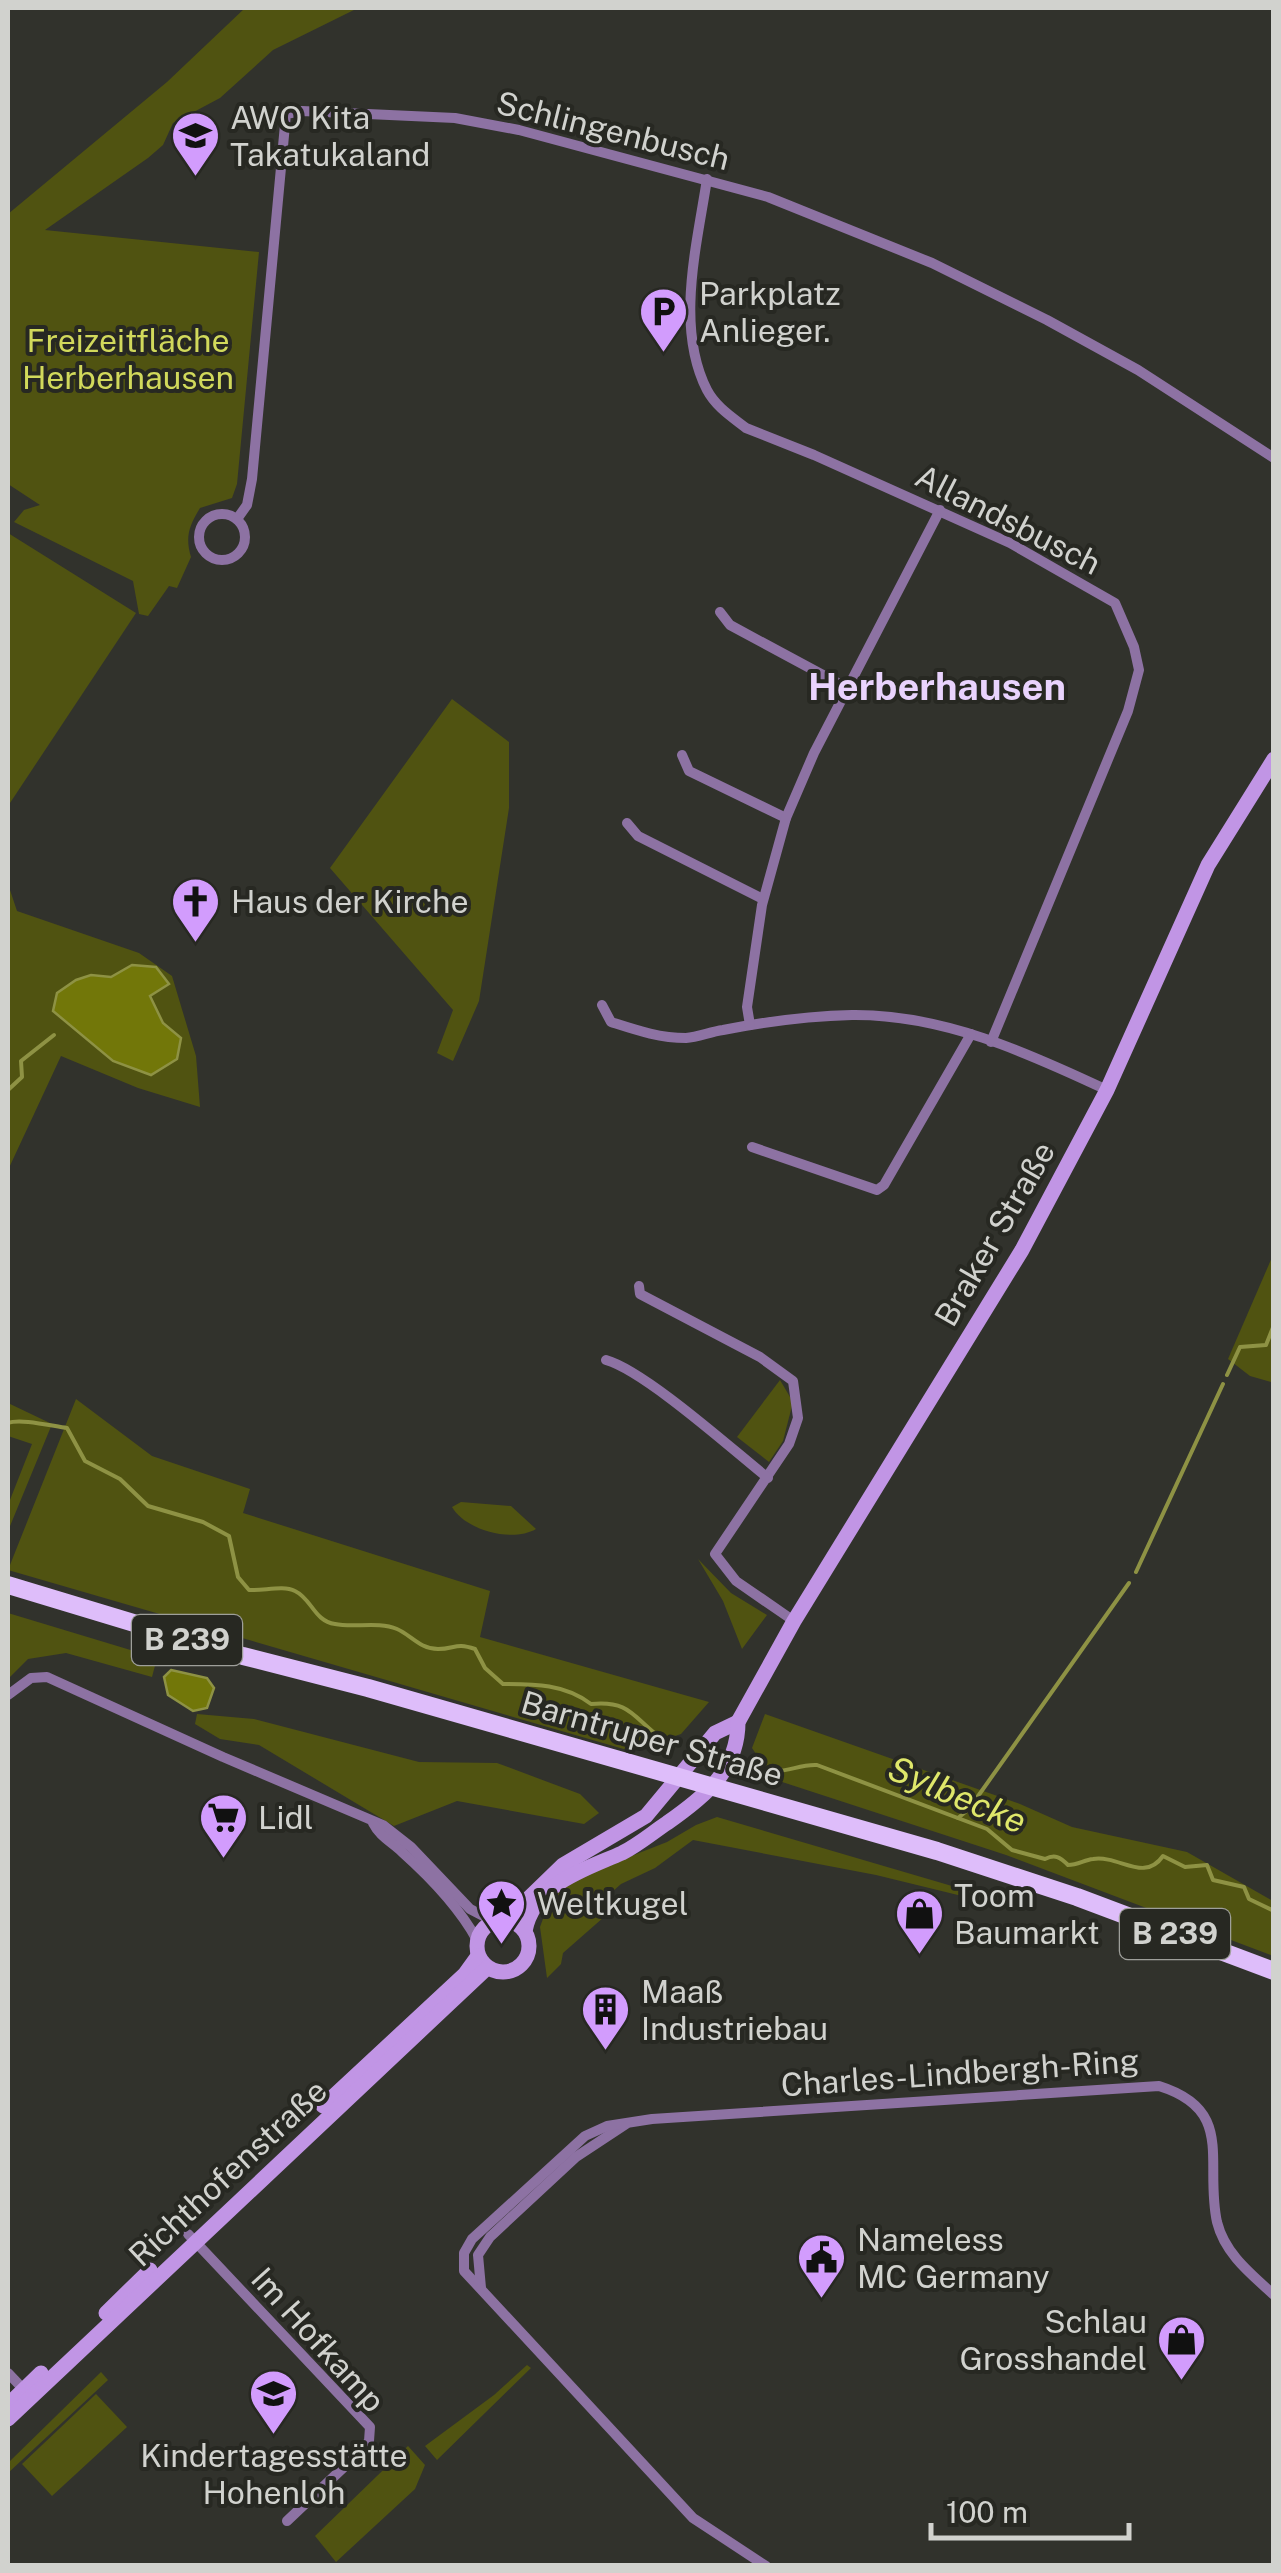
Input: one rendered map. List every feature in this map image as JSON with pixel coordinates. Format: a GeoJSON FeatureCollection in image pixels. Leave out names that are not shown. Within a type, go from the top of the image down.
{"type":"FeatureCollection","features":[{"type":"Feature","properties":{"kind":"main road","name":"Barntruper Straße"},"geometry":{"type":"LineString","coordinates":[[8,1585],[243,1656],[938,1850],[1274,1971]]}},
{"type":"Feature","properties":{"kind":"street","name":"Schlingenbusch"},"geometry":{"type":"LineString","coordinates":[[237,519],[247,505],[252,478],[286,114],[302,111],[455,118],[552,137],[707,179],[832,221],[965,279],[1138,370],[1274,458]]}},
{"type":"Feature","properties":{"kind":"street","name":"Allandsbusch"},"geometry":{"type":"LineString","coordinates":[[707,179],[694,260],[691,320],[695,354],[708,393],[724,412],[746,428],[1010,543],[1114,602],[1134,648],[1139,670],[1128,711],[991,1042]]}},
{"type":"Feature","properties":{"kind":"street"},"geometry":{"type":"LineString","coordinates":[[750,1026],[747,1007],[763,899],[786,818],[847,688],[940,510]]}},
{"type":"Feature","properties":{"kind":"street"},"geometry":{"type":"LineString","coordinates":[[220,514],[237,519],[246,534],[243,547],[232,558],[210,557],[199,538],[203,524],[220,514]]}},
{"type":"Feature","properties":{"kind":"street"},"geometry":{"type":"LineString","coordinates":[[720,612],[730,625],[847,688]]}},
{"type":"Feature","properties":{"kind":"street"},"geometry":{"type":"LineString","coordinates":[[682,755],[688,771],[786,818]]}},
{"type":"Feature","properties":{"kind":"street","name":"Braker Straße"},"geometry":{"type":"LineString","coordinates":[[714,1787],[738,1740],[738,1722],[794,1621],[1022,1250],[1106,1090],[1208,865],[1274,758]]}},
{"type":"Feature","properties":{"kind":"street"},"geometry":{"type":"LineString","coordinates":[[627,823],[638,836],[763,899]]}},
{"type":"Feature","properties":{"kind":"street"},"geometry":{"type":"LineString","coordinates":[[602,1004],[611,1022],[663,1036],[691,1038],[824,1017],[872,1015],[934,1022],[1106,1090]]}},
{"type":"Feature","properties":{"kind":"street"},"geometry":{"type":"LineString","coordinates":[[752,1147],[877,1190],[884,1186],[970,1034]]}},
{"type":"Feature","properties":{"kind":"street"},"geometry":{"type":"LineString","coordinates":[[640,1286],[640,1294],[760,1357],[793,1381],[798,1418],[790,1444],[715,1554],[736,1581],[794,1621]]}},
{"type":"Feature","properties":{"kind":"street"},"geometry":{"type":"LineString","coordinates":[[606,1360],[661,1393],[768,1478]]}},
{"type":"Feature","properties":{"kind":"street"},"geometry":{"type":"LineString","coordinates":[[8,1695],[32,1678],[47,1677],[382,1825],[470,1909],[525,1932]]}},
{"type":"Feature","properties":{"kind":"street","name":"Braker Straße"},"geometry":{"type":"LineString","coordinates":[[680,1779],[716,1733],[738,1722]]}},
{"type":"Feature","properties":{"kind":"street"},"geometry":{"type":"LineString","coordinates":[[481,1955],[484,1927],[500,1920],[563,1865],[646,1816],[680,1779]]}},
{"type":"Feature","properties":{"kind":"street"},"geometry":{"type":"LineString","coordinates":[[373,1823],[457,1910],[481,1955],[508,1972],[520,1967],[529,1948],[525,1932],[534,1911],[567,1876],[623,1852],[714,1787]]}},
{"type":"Feature","properties":{"kind":"street","name":"Richthofenstraße"},"geometry":{"type":"LineString","coordinates":[[8,2420],[27,2394],[481,1955]]}},
{"type":"Feature","properties":{"kind":"street","name":"Charles-Lindbergh-Ring"},"geometry":{"type":"LineString","coordinates":[[766,2566],[693,2518],[482,2290],[478,2255],[490,2237],[576,2156],[627,2124],[866,2102],[1158,2086],[1179,2092],[1205,2116],[1212,2132],[1217,2220],[1227,2248],[1274,2295]]}},
{"type":"Feature","properties":{"kind":"street","name":"Im Hofkamp"},"geometry":{"type":"LineString","coordinates":[[191,2238],[370,2427],[364,2449],[287,2521]]}},
{"type":"Feature","properties":{"kind":"street"},"geometry":{"type":"LineString","coordinates":[[8,2373],[27,2394]]}},
{"type":"Feature","properties":{"kind":"street","name":"Richthofenstraße"},"geometry":{"type":"LineString","coordinates":[[8,2405],[27,2394]]}},
{"type":"Feature","properties":{"kind":"green space","name":"Freizeitfläche Herberhausen"},"geometry":{"type":"Polygon","coordinates":[[[245,8],[358,8],[273,50],[220,98],[173,123],[163,145],[148,158],[45,230],[259,252],[237,484],[232,498],[200,508],[189,532],[191,557],[177,588],[169,586],[148,616],[139,614],[133,581],[14,522],[24,510],[40,505],[8,484],[8,214],[167,82],[245,8]]]}},
{"type":"Feature","properties":{"kind":"green space"},"geometry":{"type":"Polygon","coordinates":[[[8,533],[136,613],[8,806],[8,533]]]}},
{"type":"Feature","properties":{"kind":"green space"},"geometry":{"type":"Polygon","coordinates":[[[452,699],[509,742],[509,808],[479,1001],[453,1061],[437,1053],[453,1010],[330,868],[452,699]]]}},
{"type":"Feature","properties":{"kind":"green space"},"geometry":{"type":"Polygon","coordinates":[[[8,884],[17,911],[139,953],[172,976],[196,1056],[200,1107],[138,1088],[61,1056],[8,1170],[8,884]],[[132,966],[110,977],[91,975],[53,1011],[180,1038],[163,1023],[150,996],[168,983],[156,967],[132,966]]]}},
{"type":"Feature","properties":{"kind":"green space"},"geometry":{"type":"Polygon","coordinates":[[[1273,1255],[1271,1382],[1250,1376],[1228,1359],[1273,1255]]]}},
{"type":"Feature","properties":{"kind":"green space"},"geometry":{"type":"Polygon","coordinates":[[[780,1380],[793,1402],[783,1441],[769,1462],[737,1437],[780,1380]]]}},
{"type":"Feature","properties":{"kind":"green space"},"geometry":{"type":"Polygon","coordinates":[[[76,1399],[152,1456],[250,1489],[243,1513],[490,1591],[480,1637],[709,1702],[681,1734],[663,1740],[649,1739],[627,1750],[8,1570],[76,1399]]]}},
{"type":"Feature","properties":{"kind":"green space"},"geometry":{"type":"Polygon","coordinates":[[[8,1403],[52,1424],[8,1531],[8,1505],[32,1444],[8,1436],[8,1403]]]}},
{"type":"Feature","properties":{"kind":"green space"},"geometry":{"type":"Polygon","coordinates":[[[461,1502],[511,1506],[536,1529],[515,1535],[478,1528],[452,1507],[461,1502]]]}},
{"type":"Feature","properties":{"kind":"green space"},"geometry":{"type":"Polygon","coordinates":[[[698,1559],[731,1593],[767,1615],[742,1649],[723,1601],[698,1559]]]}},
{"type":"Feature","properties":{"kind":"green space"},"geometry":{"type":"Polygon","coordinates":[[[8,1613],[157,1658],[152,1677],[66,1653],[28,1659],[8,1679],[8,1613]]]}},
{"type":"Feature","properties":{"kind":"green space"},"geometry":{"type":"Polygon","coordinates":[[[197,1714],[254,1719],[419,1762],[497,1763],[580,1794],[599,1813],[584,1824],[457,1801],[394,1826],[259,1745],[220,1739],[195,1724],[197,1714]]]}},
{"type":"Feature","properties":{"kind":"green space"},"geometry":{"type":"Polygon","coordinates":[[[765,1714],[1020,1804],[1072,1827],[1187,1852],[1273,1901],[1273,1956],[1006,1855],[773,1779],[752,1748],[765,1714]]]}},
{"type":"Feature","properties":{"kind":"green space"},"geometry":{"type":"Polygon","coordinates":[[[717,1817],[969,1891],[966,1897],[876,1875],[693,1840],[655,1868],[621,1884],[603,1900],[612,1910],[563,1953],[561,1964],[547,1978],[540,1927],[544,1916],[538,1910],[565,1882],[667,1842],[717,1817]]]}},
{"type":"Feature","properties":{"kind":"green space"},"geometry":{"type":"Polygon","coordinates":[[[527,2365],[531,2368],[437,2460],[425,2446],[527,2365]]]}},
{"type":"Feature","properties":{"kind":"green space"},"geometry":{"type":"Polygon","coordinates":[[[101,2372],[108,2380],[8,2473],[8,2463],[101,2372]]]}},
{"type":"Feature","properties":{"kind":"green space"},"geometry":{"type":"Polygon","coordinates":[[[96,2394],[127,2427],[52,2496],[22,2464],[96,2394]]]}},
{"type":"Feature","properties":{"kind":"green space"},"geometry":{"type":"Polygon","coordinates":[[[408,2446],[425,2465],[415,2489],[336,2562],[315,2536],[408,2446]]]}},
{"type":"Feature","properties":{"kind":"shaded area"},"geometry":{"type":"Polygon","coordinates":[[[132,965],[156,967],[169,984],[150,996],[163,1023],[181,1038],[177,1059],[151,1075],[113,1061],[53,1011],[57,993],[76,980],[91,975],[111,977],[132,965]]]}},
{"type":"Feature","properties":{"kind":"shaded area"},"geometry":{"type":"Polygon","coordinates":[[[171,1670],[207,1678],[214,1688],[207,1708],[193,1711],[168,1695],[164,1677],[171,1670]]]}},
{"type":"Feature","properties":{"kind":"waterway"},"geometry":{"type":"LineString","coordinates":[[8,1090],[22,1077],[21,1061],[54,1035]]}},
{"type":"Feature","properties":{"kind":"waterway"},"geometry":{"type":"LineString","coordinates":[[1227,1375],[1240,1347],[1266,1345],[1274,1325]]}},
{"type":"Feature","properties":{"kind":"waterway"},"geometry":{"type":"LineString","coordinates":[[1136,1572],[1223,1384]]}},
{"type":"Feature","properties":{"kind":"waterway","name":"Sylbecke"},"geometry":{"type":"LineString","coordinates":[[8,1423],[67,1428],[85,1461],[120,1479],[148,1506],[203,1522],[229,1536],[238,1577],[249,1590],[290,1589],[328,1622],[390,1627],[432,1648],[475,1649],[485,1668],[503,1684],[549,1687],[571,1692],[591,1704],[615,1705],[631,1712],[662,1739]]}},
{"type":"Feature","properties":{"kind":"waterway"},"geometry":{"type":"LineString","coordinates":[[976,1799],[1129,1583]]}},
{"type":"Feature","properties":{"kind":"waterway","name":"Sylbecke"},"geometry":{"type":"LineString","coordinates":[[770,1771],[817,1765],[987,1829],[1012,1850],[1045,1859],[1057,1857],[1068,1865],[1103,1859],[1140,1868],[1156,1864],[1163,1856],[1185,1867],[1207,1865],[1213,1880],[1244,1887],[1249,1899],[1274,1911]]}},
{"type":"Feature","properties":{"kind":"waterway"},"geometry":{"type":"LineString","coordinates":[[958,1818],[969,1809]]}},
{"type":"Feature","properties":{"kind":"place","name":"AWO Kita Takatukaland"},"geometry":{"type":"Point","coordinates":[195,178]}},
{"type":"Feature","properties":{"kind":"place","name":"Parkplatz Anlieger."},"geometry":{"type":"Point","coordinates":[664,354]}},
{"type":"Feature","properties":{"kind":"place","name":"Haus der Kirche"},"geometry":{"type":"Point","coordinates":[196,944]}},
{"type":"Feature","properties":{"kind":"place","name":"Lidl"},"geometry":{"type":"Point","coordinates":[223,1860]}},
{"type":"Feature","properties":{"kind":"place","name":"Weltkugel"},"geometry":{"type":"Point","coordinates":[502,1946]}},
{"type":"Feature","properties":{"kind":"place","name":"Toom Baumarkt"},"geometry":{"type":"Point","coordinates":[919,1956]}},
{"type":"Feature","properties":{"kind":"place","name":"Maaß Industriebau"},"geometry":{"type":"Point","coordinates":[606,2052]}},
{"type":"Feature","properties":{"kind":"place","name":"Nameless MC Germany"},"geometry":{"type":"Point","coordinates":[822,2300]}},
{"type":"Feature","properties":{"kind":"place","name":"Schlau Grosshandel"},"geometry":{"type":"Point","coordinates":[1182,2382]}},
{"type":"Feature","properties":{"kind":"place","name":"Kindertagesstätte Hohenloh"},"geometry":{"type":"Point","coordinates":[274,2436]}},
{"type":"Feature","properties":{"kind":"district","name":"Herberhausen"},"geometry":{"type":"Point","coordinates":[937,687]}}]}
